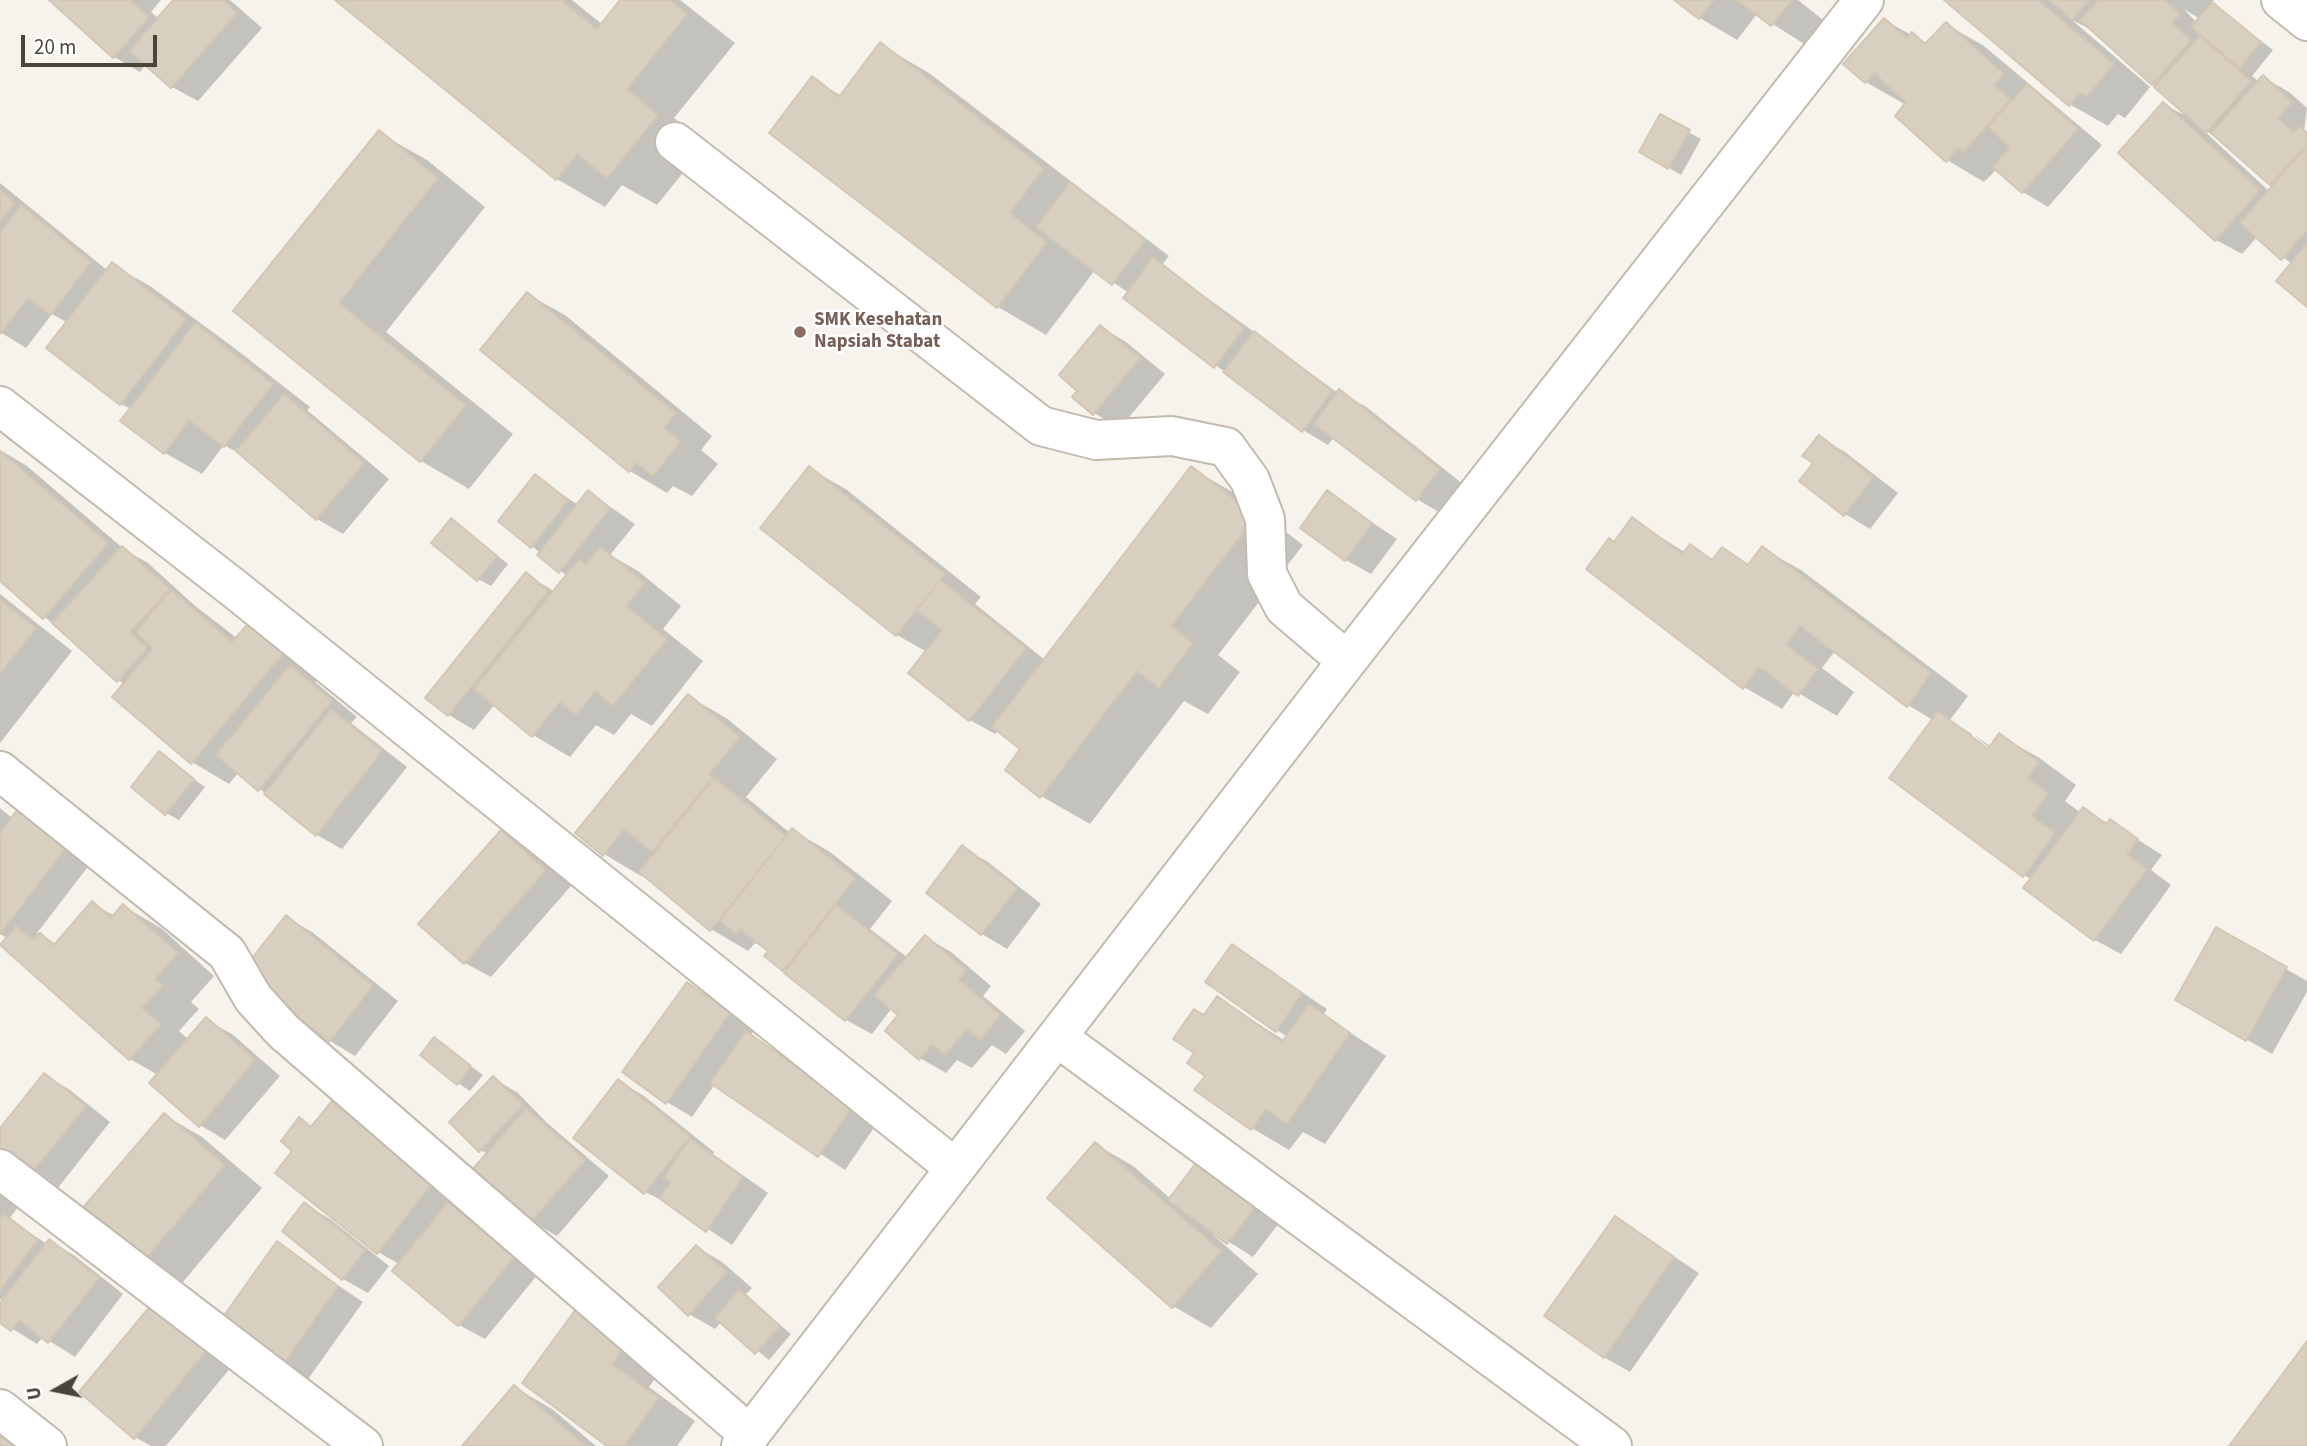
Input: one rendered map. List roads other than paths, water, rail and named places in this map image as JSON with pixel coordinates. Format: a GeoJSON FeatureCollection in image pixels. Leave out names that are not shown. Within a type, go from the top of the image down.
{"type":"FeatureCollection","features":[{"type":"Feature","properties":{"kind":"street"},"geometry":{"type":"LineString","coordinates":[[0,771],[227,954],[253,998],[283,1031],[745,1440],[1347,661],[1864,0]]}},
{"type":"Feature","properties":{"kind":"street"},"geometry":{"type":"LineString","coordinates":[[2281,0],[2307,22]]}},
{"type":"Feature","properties":{"kind":"street"},"geometry":{"type":"LineString","coordinates":[[675,142],[1041,426],[1097,440],[1172,436],[1226,447],[1250,480],[1265,519],[1266,574],[1284,607],[1347,661]]}},
{"type":"Feature","properties":{"kind":"street"},"geometry":{"type":"LineString","coordinates":[[0,406],[236,590],[955,1168]]}},
{"type":"Feature","properties":{"kind":"street"},"geometry":{"type":"LineString","coordinates":[[1057,1037],[1612,1446]]}},
{"type":"Feature","properties":{"kind":"street"},"geometry":{"type":"LineString","coordinates":[[0,1169],[363,1446]]}},
{"type":"Feature","properties":{"kind":"street"},"geometry":{"type":"LineString","coordinates":[[0,1409],[47,1446]]}},
{"type":"Feature","properties":{"kind":"place","name":"SMK Kesehatan Napsiah Stabat"},"geometry":{"type":"Point","coordinates":[800,332]}}]}
